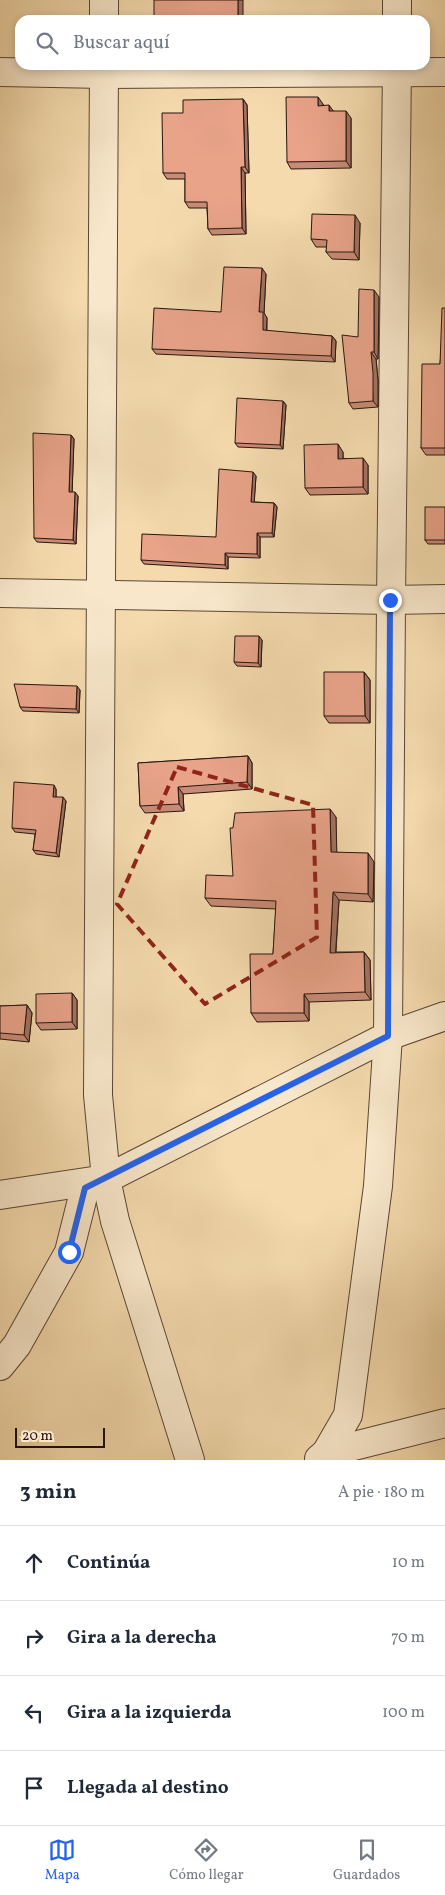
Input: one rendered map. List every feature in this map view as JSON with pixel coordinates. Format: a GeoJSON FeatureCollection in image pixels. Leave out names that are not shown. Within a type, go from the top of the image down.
{"type":"FeatureCollection","features":[{"type":"Feature","properties":{"kind":"street"},"geometry":{"type":"LineString","coordinates":[[104,0],[104,15]]}},
{"type":"Feature","properties":{"kind":"street"},"geometry":{"type":"LineString","coordinates":[[397,0],[397,15]]}},
{"type":"Feature","properties":{"kind":"street"},"geometry":{"type":"LineString","coordinates":[[0,72],[104,70],[98,1095],[106,1179],[123,1252],[190,1460]]}},
{"type":"Feature","properties":{"kind":"street"},"geometry":{"type":"LineString","coordinates":[[322,1456],[348,1415],[378,1186],[388,1036],[390,600],[397,70]]}},
{"type":"Feature","properties":{"kind":"street"},"geometry":{"type":"LineString","coordinates":[[413,70],[445,72]]}},
{"type":"Feature","properties":{"kind":"street"},"geometry":{"type":"LineString","coordinates":[[0,593],[390,600],[445,599]]}},
{"type":"Feature","properties":{"kind":"street"},"geometry":{"type":"LineString","coordinates":[[0,1366],[17,1345],[69,1252],[85,1188],[388,1036],[445,1016]]}},
{"type":"Feature","properties":{"kind":"street"},"geometry":{"type":"LineString","coordinates":[[0,1195],[106,1179]]}},
{"type":"Feature","properties":{"kind":"street"},"geometry":{"type":"LineString","coordinates":[[322,1456],[445,1423]]}},
{"type":"Feature","properties":{"kind":"highlighted area"},"geometry":{"type":"Polygon","coordinates":[[[177,767],[313,805],[317,937],[205,1004],[117,904],[177,767]]]}},
{"type":"Feature","properties":{"kind":"building"},"geometry":{"type":"Polygon","coordinates":[[[154,0],[238,0],[238,15],[154,15],[154,0]]]}},
{"type":"Feature","properties":{"kind":"building"},"geometry":{"type":"Polygon","coordinates":[[[286,97],[318,97],[318,106],[329,105],[329,111],[346,111],[346,161],[287,162],[286,97]]]}},
{"type":"Feature","properties":{"kind":"building"},"geometry":{"type":"Polygon","coordinates":[[[243,99],[245,167],[241,167],[242,228],[208,229],[207,202],[185,202],[185,173],[163,173],[162,113],[183,113],[183,100],[243,99]]]}},
{"type":"Feature","properties":{"kind":"building"},"geometry":{"type":"Polygon","coordinates":[[[312,214],[355,215],[354,252],[326,252],[327,240],[311,239],[312,214]]]}},
{"type":"Feature","properties":{"kind":"building"},"geometry":{"type":"Polygon","coordinates":[[[224,267],[262,268],[259,312],[263,312],[263,330],[332,336],[331,356],[152,349],[154,308],[221,312],[224,267]]]}},
{"type":"Feature","properties":{"kind":"building"},"geometry":{"type":"Polygon","coordinates":[[[359,289],[374,290],[374,352],[371,352],[373,401],[349,403],[342,335],[358,337],[359,289]]]}},
{"type":"Feature","properties":{"kind":"building"},"geometry":{"type":"Polygon","coordinates":[[[442,308],[445,308],[445,448],[421,448],[422,364],[440,364],[442,308]]]}},
{"type":"Feature","properties":{"kind":"building"},"geometry":{"type":"Polygon","coordinates":[[[237,398],[283,401],[280,445],[235,443],[237,398]]]}},
{"type":"Feature","properties":{"kind":"building"},"geometry":{"type":"Polygon","coordinates":[[[33,433],[71,435],[69,492],[75,492],[73,540],[34,538],[33,433]]]}},
{"type":"Feature","properties":{"kind":"building"},"geometry":{"type":"Polygon","coordinates":[[[338,444],[338,459],[363,458],[363,487],[305,488],[304,445],[338,444]]]}},
{"type":"Feature","properties":{"kind":"building"},"geometry":{"type":"Polygon","coordinates":[[[219,469],[253,472],[251,502],[274,503],[272,533],[257,533],[257,554],[225,553],[225,565],[141,560],[142,534],[216,537],[219,469]]]}},
{"type":"Feature","properties":{"kind":"building"},"geometry":{"type":"Polygon","coordinates":[[[425,507],[445,507],[445,540],[425,540],[425,507]]]}},
{"type":"Feature","properties":{"kind":"building"},"geometry":{"type":"Polygon","coordinates":[[[235,636],[259,636],[258,663],[234,662],[235,636]]]}},
{"type":"Feature","properties":{"kind":"building"},"geometry":{"type":"Polygon","coordinates":[[[324,672],[364,672],[365,716],[324,716],[324,672]]]}},
{"type":"Feature","properties":{"kind":"building"},"geometry":{"type":"Polygon","coordinates":[[[14,684],[77,686],[76,709],[20,707],[14,684]]]}},
{"type":"Feature","properties":{"kind":"building"},"geometry":{"type":"Polygon","coordinates":[[[248,756],[247,782],[178,787],[179,804],[140,806],[138,763],[248,756]]]}},
{"type":"Feature","properties":{"kind":"building"},"geometry":{"type":"Polygon","coordinates":[[[14,782],[54,785],[53,797],[63,797],[56,853],[33,850],[36,830],[12,828],[14,782]]]}},
{"type":"Feature","properties":{"kind":"building"},"geometry":{"type":"Polygon","coordinates":[[[330,809],[331,852],[368,853],[368,894],[333,892],[330,953],[364,952],[365,992],[304,994],[304,1013],[251,1013],[250,954],[273,954],[276,901],[205,898],[206,875],[233,876],[230,828],[233,828],[235,813],[330,809]]]}},
{"type":"Feature","properties":{"kind":"building"},"geometry":{"type":"Polygon","coordinates":[[[72,993],[72,1022],[36,1023],[36,994],[72,993]]]}},
{"type":"Feature","properties":{"kind":"building"},"geometry":{"type":"Polygon","coordinates":[[[27,1005],[24,1035],[0,1033],[0,1006],[27,1005]]]}},
{"type":"Feature","properties":{"kind":"route"},"geometry":{"type":"LineString","coordinates":[[69,1252],[85,1188],[388,1036],[390,600]]}}]}
